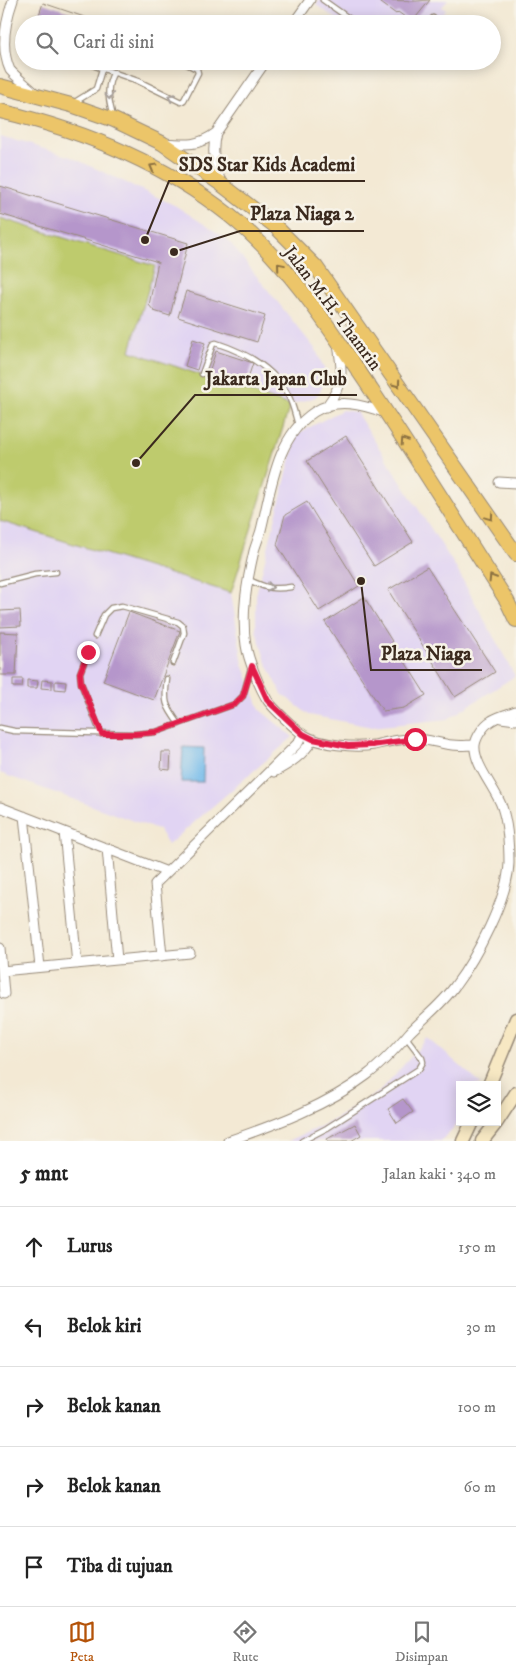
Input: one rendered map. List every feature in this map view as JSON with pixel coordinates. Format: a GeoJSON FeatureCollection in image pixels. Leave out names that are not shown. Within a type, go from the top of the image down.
{"type":"FeatureCollection","features":[{"type":"Feature","properties":{"kind":"main road","name":"Jalan M.H. Thamrin"},"geometry":{"type":"LineString","coordinates":[[0,86],[71,104],[114,120],[162,143],[222,184],[274,225],[316,267],[516,554]]}},
{"type":"Feature","properties":{"kind":"main road","name":"Jalan M.H. Thamrin"},"geometry":{"type":"LineString","coordinates":[[0,111],[54,126],[103,144],[192,189],[230,216],[275,260],[337,338],[511,601],[516,620]]}},
{"type":"Feature","properties":{"kind":"main road"},"geometry":{"type":"LineString","coordinates":[[230,216],[243,200]]}},
{"type":"Feature","properties":{"kind":"main road"},"geometry":{"type":"LineString","coordinates":[[490,1081],[516,1019]]}},
{"type":"Feature","properties":{"kind":"main road"},"geometry":{"type":"LineString","coordinates":[[501,1116],[516,1093]]}},
{"type":"Feature","properties":{"kind":"main road"},"geometry":{"type":"LineString","coordinates":[[463,1141],[470,1126]]}},
{"type":"Feature","properties":{"kind":"main road"},"geometry":{"type":"LineString","coordinates":[[482,1141],[494,1126]]}},
{"type":"Feature","properties":{"kind":"street"},"geometry":{"type":"LineString","coordinates":[[13,0],[2,30],[0,44],[3,56],[10,70],[36,94]]}},
{"type":"Feature","properties":{"kind":"street"},"geometry":{"type":"LineString","coordinates":[[299,15],[310,0]]}},
{"type":"Feature","properties":{"kind":"street"},"geometry":{"type":"LineString","coordinates":[[222,184],[213,158],[212,147],[216,133],[260,70]]}},
{"type":"Feature","properties":{"kind":"street"},"geometry":{"type":"LineString","coordinates":[[162,143],[188,145],[205,141],[216,133]]}},
{"type":"Feature","properties":{"kind":"street"},"geometry":{"type":"LineString","coordinates":[[325,407],[337,393],[341,378],[342,367],[337,338]]}},
{"type":"Feature","properties":{"kind":"street"},"geometry":{"type":"LineString","coordinates":[[386,413],[357,404],[336,404],[315,411],[298,425],[278,462],[254,550],[244,614],[246,646],[252,666],[268,701],[303,734],[313,739],[348,746],[415,739],[452,745],[475,745]]}},
{"type":"Feature","properties":{"kind":"street"},"geometry":{"type":"LineString","coordinates":[[499,482],[516,483]]}},
{"type":"Feature","properties":{"kind":"street"},"geometry":{"type":"LineString","coordinates":[[228,1141],[288,1119],[336,1095],[367,1075],[455,987],[484,939],[499,906],[509,866],[509,840],[506,821],[501,805],[477,758],[475,745],[479,733],[491,721],[516,711]]}},
{"type":"Feature","properties":{"kind":"street"},"geometry":{"type":"LineString","coordinates":[[501,718],[516,720]]}},
{"type":"Feature","properties":{"kind":"street"},"geometry":{"type":"LineString","coordinates":[[162,956],[155,884],[267,775],[298,743],[303,734]]}},
{"type":"Feature","properties":{"kind":"street"},"geometry":{"type":"LineString","coordinates":[[267,775],[289,764],[306,750],[313,739]]}},
{"type":"Feature","properties":{"kind":"street"},"geometry":{"type":"LineString","coordinates":[[0,807],[167,872]]}},
{"type":"Feature","properties":{"kind":"street"},"geometry":{"type":"LineString","coordinates":[[24,816],[40,968]]}},
{"type":"Feature","properties":{"kind":"street"},"geometry":{"type":"LineString","coordinates":[[64,832],[77,964]]}},
{"type":"Feature","properties":{"kind":"street"},"geometry":{"type":"LineString","coordinates":[[107,848],[116,960]]}},
{"type":"Feature","properties":{"kind":"street"},"geometry":{"type":"LineString","coordinates":[[0,948],[4,994]]}},
{"type":"Feature","properties":{"kind":"street"},"geometry":{"type":"LineString","coordinates":[[2,971],[190,953]]}},
{"type":"Feature","properties":{"kind":"lane"},"geometry":{"type":"LineString","coordinates":[[323,0],[344,15]]}},
{"type":"Feature","properties":{"kind":"lane"},"geometry":{"type":"LineString","coordinates":[[71,104],[96,89],[102,70]]}},
{"type":"Feature","properties":{"kind":"lane"},"geometry":{"type":"LineString","coordinates":[[106,70],[138,81],[183,102],[198,71],[196,70]]}},
{"type":"Feature","properties":{"kind":"lane"},"geometry":{"type":"LineString","coordinates":[[114,72],[108,92],[114,120]]}},
{"type":"Feature","properties":{"kind":"lane"},"geometry":{"type":"LineString","coordinates":[[202,374],[216,343],[252,358],[275,378],[288,396],[298,425]]}},
{"type":"Feature","properties":{"kind":"lane"},"geometry":{"type":"LineString","coordinates":[[0,583],[35,574],[56,572]]}},
{"type":"Feature","properties":{"kind":"lane"},"geometry":{"type":"LineString","coordinates":[[249,580],[266,588],[292,587]]}},
{"type":"Feature","properties":{"kind":"lane"},"geometry":{"type":"LineString","coordinates":[[95,636],[104,615],[111,608],[122,606],[178,622],[183,626],[184,633],[173,663]]}},
{"type":"Feature","properties":{"kind":"lane"},"geometry":{"type":"LineString","coordinates":[[88,652],[80,673],[81,683],[102,734]]}},
{"type":"Feature","properties":{"kind":"lane"},"geometry":{"type":"LineString","coordinates":[[0,728],[14,731],[102,734],[156,732],[235,704],[243,696],[252,666]]}},
{"type":"Feature","properties":{"kind":"lane"},"geometry":{"type":"LineString","coordinates":[[167,679],[165,700],[170,712],[179,724]]}},
{"type":"Feature","properties":{"kind":"lane"},"geometry":{"type":"LineString","coordinates":[[302,1141],[327,1128],[419,1069],[423,1062],[422,1058],[406,1037]]}},
{"type":"Feature","properties":{"kind":"shaded area"},"geometry":{"type":"Polygon","coordinates":[[[319,0],[448,0],[442,7],[446,10],[442,15],[331,15],[316,5],[319,0]]]}},
{"type":"Feature","properties":{"kind":"shaded area"},"geometry":{"type":"Polygon","coordinates":[[[0,136],[71,157],[176,206],[227,239],[316,350],[325,371],[324,384],[316,397],[290,405],[129,351],[154,266],[0,218],[0,136]]]}},
{"type":"Feature","properties":{"kind":"shaded area"},"geometry":{"type":"Polygon","coordinates":[[[342,410],[356,412],[455,566],[515,676],[448,719],[372,727],[309,715],[282,694],[266,662],[256,630],[256,595],[297,434],[342,410]]]}},
{"type":"Feature","properties":{"kind":"shaded area"},"geometry":{"type":"Polygon","coordinates":[[[0,521],[231,593],[243,664],[260,710],[293,737],[168,845],[159,830],[0,773],[0,521]]]}},
{"type":"Feature","properties":{"kind":"shaded area"},"geometry":{"type":"Polygon","coordinates":[[[428,1038],[477,1081],[456,1081],[456,1125],[441,1141],[288,1141],[330,1122],[379,1092],[428,1038]]]}},
{"type":"Feature","properties":{"kind":"green space"},"geometry":{"type":"Polygon","coordinates":[[[0,218],[155,266],[130,351],[290,405],[231,593],[0,521],[0,218]]]}},
{"type":"Feature","properties":{"kind":"water"},"geometry":{"type":"Polygon","coordinates":[[[183,747],[204,748],[203,782],[181,782],[183,747]]]}},
{"type":"Feature","properties":{"kind":"building"},"geometry":{"type":"Polygon","coordinates":[[[377,0],[430,0],[418,15],[402,15],[398,12],[396,14],[377,0]]]}},
{"type":"Feature","properties":{"kind":"building"},"geometry":{"type":"Polygon","coordinates":[[[43,3],[78,15],[39,15],[43,3]]]}},
{"type":"Feature","properties":{"kind":"building"},"geometry":{"type":"Polygon","coordinates":[[[0,186],[188,243],[170,316],[154,311],[149,305],[158,262],[0,214],[0,186]]]}},
{"type":"Feature","properties":{"kind":"building"},"geometry":{"type":"Polygon","coordinates":[[[186,291],[265,316],[257,342],[178,317],[186,291]]]}},
{"type":"Feature","properties":{"kind":"building"},"geometry":{"type":"Polygon","coordinates":[[[193,339],[205,343],[197,370],[185,366],[193,339]]]}},
{"type":"Feature","properties":{"kind":"building"},"geometry":{"type":"Polygon","coordinates":[[[216,351],[253,363],[245,387],[208,375],[216,351]]]}},
{"type":"Feature","properties":{"kind":"building"},"geometry":{"type":"Polygon","coordinates":[[[346,436],[413,542],[374,566],[307,461],[346,436]]]}},
{"type":"Feature","properties":{"kind":"building"},"geometry":{"type":"Polygon","coordinates":[[[307,502],[359,586],[319,611],[277,545],[285,515],[307,502]]]}},
{"type":"Feature","properties":{"kind":"building"},"geometry":{"type":"Polygon","coordinates":[[[427,567],[495,672],[455,697],[388,590],[427,567]]]}},
{"type":"Feature","properties":{"kind":"building"},"geometry":{"type":"Polygon","coordinates":[[[364,597],[426,695],[404,708],[383,711],[325,622],[364,597]]]}},
{"type":"Feature","properties":{"kind":"building"},"geometry":{"type":"Polygon","coordinates":[[[20,610],[21,626],[0,627],[0,611],[20,610]]]}},
{"type":"Feature","properties":{"kind":"building"},"geometry":{"type":"Polygon","coordinates":[[[129,612],[180,631],[154,700],[103,681],[129,612]]]}},
{"type":"Feature","properties":{"kind":"building"},"geometry":{"type":"Polygon","coordinates":[[[0,632],[18,633],[16,675],[0,675],[0,632]]]}},
{"type":"Feature","properties":{"kind":"building"},"geometry":{"type":"Polygon","coordinates":[[[13,679],[23,679],[22,687],[13,687],[13,679]]]}},
{"type":"Feature","properties":{"kind":"building"},"geometry":{"type":"Polygon","coordinates":[[[27,680],[38,681],[37,688],[27,688],[27,680]]]}},
{"type":"Feature","properties":{"kind":"building"},"geometry":{"type":"Polygon","coordinates":[[[42,680],[52,681],[52,689],[41,688],[42,680]]]}},
{"type":"Feature","properties":{"kind":"building"},"geometry":{"type":"Polygon","coordinates":[[[55,681],[66,682],[65,690],[55,689],[55,681]]]}},
{"type":"Feature","properties":{"kind":"building"},"geometry":{"type":"Polygon","coordinates":[[[162,752],[171,752],[170,770],[161,769],[162,752]]]}},
{"type":"Feature","properties":{"kind":"building"},"geometry":{"type":"Polygon","coordinates":[[[403,1099],[413,1112],[397,1123],[388,1109],[403,1099]]]}},
{"type":"Feature","properties":{"kind":"building"},"geometry":{"type":"Polygon","coordinates":[[[355,1124],[361,1135],[351,1141],[328,1141],[327,1139],[355,1124]]]}},
{"type":"Feature","properties":{"kind":"place","name":"SDS Star Kids Academi"},"geometry":{"type":"Point","coordinates":[145,240]}},
{"type":"Feature","properties":{"kind":"place","name":"Plaza Niaga 2"},"geometry":{"type":"Point","coordinates":[174,252]}},
{"type":"Feature","properties":{"kind":"place","name":"Jakarta Japan Club"},"geometry":{"type":"Point","coordinates":[136,463]}},
{"type":"Feature","properties":{"kind":"place","name":"Plaza Niaga"},"geometry":{"type":"Point","coordinates":[361,581]}},
{"type":"Feature","properties":{"kind":"route"},"geometry":{"type":"LineString","coordinates":[[88,652],[80,673],[81,683],[102,734],[156,732],[235,704],[243,696],[252,666],[268,701],[303,734],[313,739],[348,746],[415,739]]}}]}
